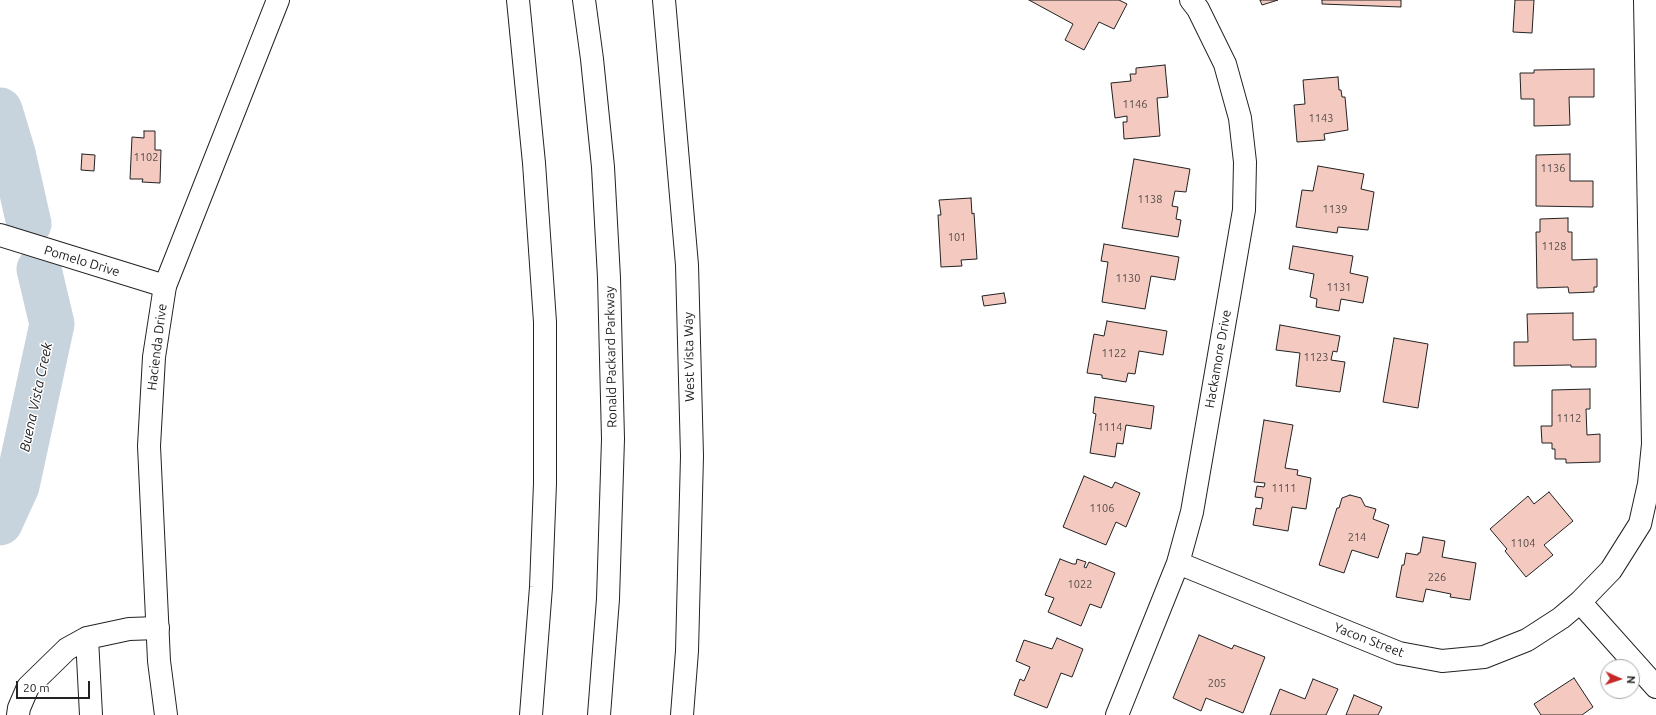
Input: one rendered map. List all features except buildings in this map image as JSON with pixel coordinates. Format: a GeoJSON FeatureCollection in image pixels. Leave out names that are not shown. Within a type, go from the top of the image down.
{"type":"FeatureCollection","features":[{"type":"Feature","properties":{"kind":"main road","name":"Hacienda Drive"},"geometry":{"type":"LineString","coordinates":[[166,715],[159,661],[149,446],[154,357],[165,286],[278,0]]}},
{"type":"Feature","properties":{"kind":"main road"},"geometry":{"type":"LineString","coordinates":[[518,0],[534,164],[545,322],[545,483],[541,587],[531,715]]}},
{"type":"Feature","properties":{"kind":"main road","name":"Ronald Packard Parkway"},"geometry":{"type":"LineString","coordinates":[[584,0],[592,59],[603,167],[609,278],[613,439],[608,600],[599,715]]}},
{"type":"Feature","properties":{"kind":"main road","name":"West Vista Way"},"geometry":{"type":"LineString","coordinates":[[664,0],[687,265],[692,456],[687,651],[682,715]]}},
{"type":"Feature","properties":{"kind":"main road","name":"Hackamore Drive"},"geometry":{"type":"LineString","coordinates":[[1117,715],[1178,563],[1192,512],[1244,210],[1245,162],[1240,118],[1225,64],[1198,9],[1191,0]]}},
{"type":"Feature","properties":{"kind":"main road","name":"Yacon Street"},"geometry":{"type":"LineString","coordinates":[[1178,563],[1399,653],[1442,661],[1484,657],[1527,640],[1561,618],[1580,602],[1611,570],[1640,524],[1649,484],[1653,444],[1645,0]]}},
{"type":"Feature","properties":{"kind":"main road","name":"Pomelo Drive"},"geometry":{"type":"LineString","coordinates":[[0,235],[165,286]]}},
{"type":"Feature","properties":{"kind":"main road"},"geometry":{"type":"LineString","coordinates":[[1580,602],[1656,687]]}},
{"type":"Feature","properties":{"kind":"main road"},"geometry":{"type":"LineString","coordinates":[[18,715],[19,708],[28,687],[67,649],[87,638],[128,629],[158,628]]}},
{"type":"Feature","properties":{"kind":"main road"},"geometry":{"type":"LineString","coordinates":[[87,638],[91,715]]}},
{"type":"Feature","properties":{"kind":"waterway","name":"Buena Vista Creek"},"geometry":{"type":"LineString","coordinates":[[0,110],[13,153],[29,224]]}},
{"type":"Feature","properties":{"kind":"waterway","name":"Buena Vista Creek"},"geometry":{"type":"LineString","coordinates":[[0,523],[17,486],[52,324],[39,269]]}}]}
